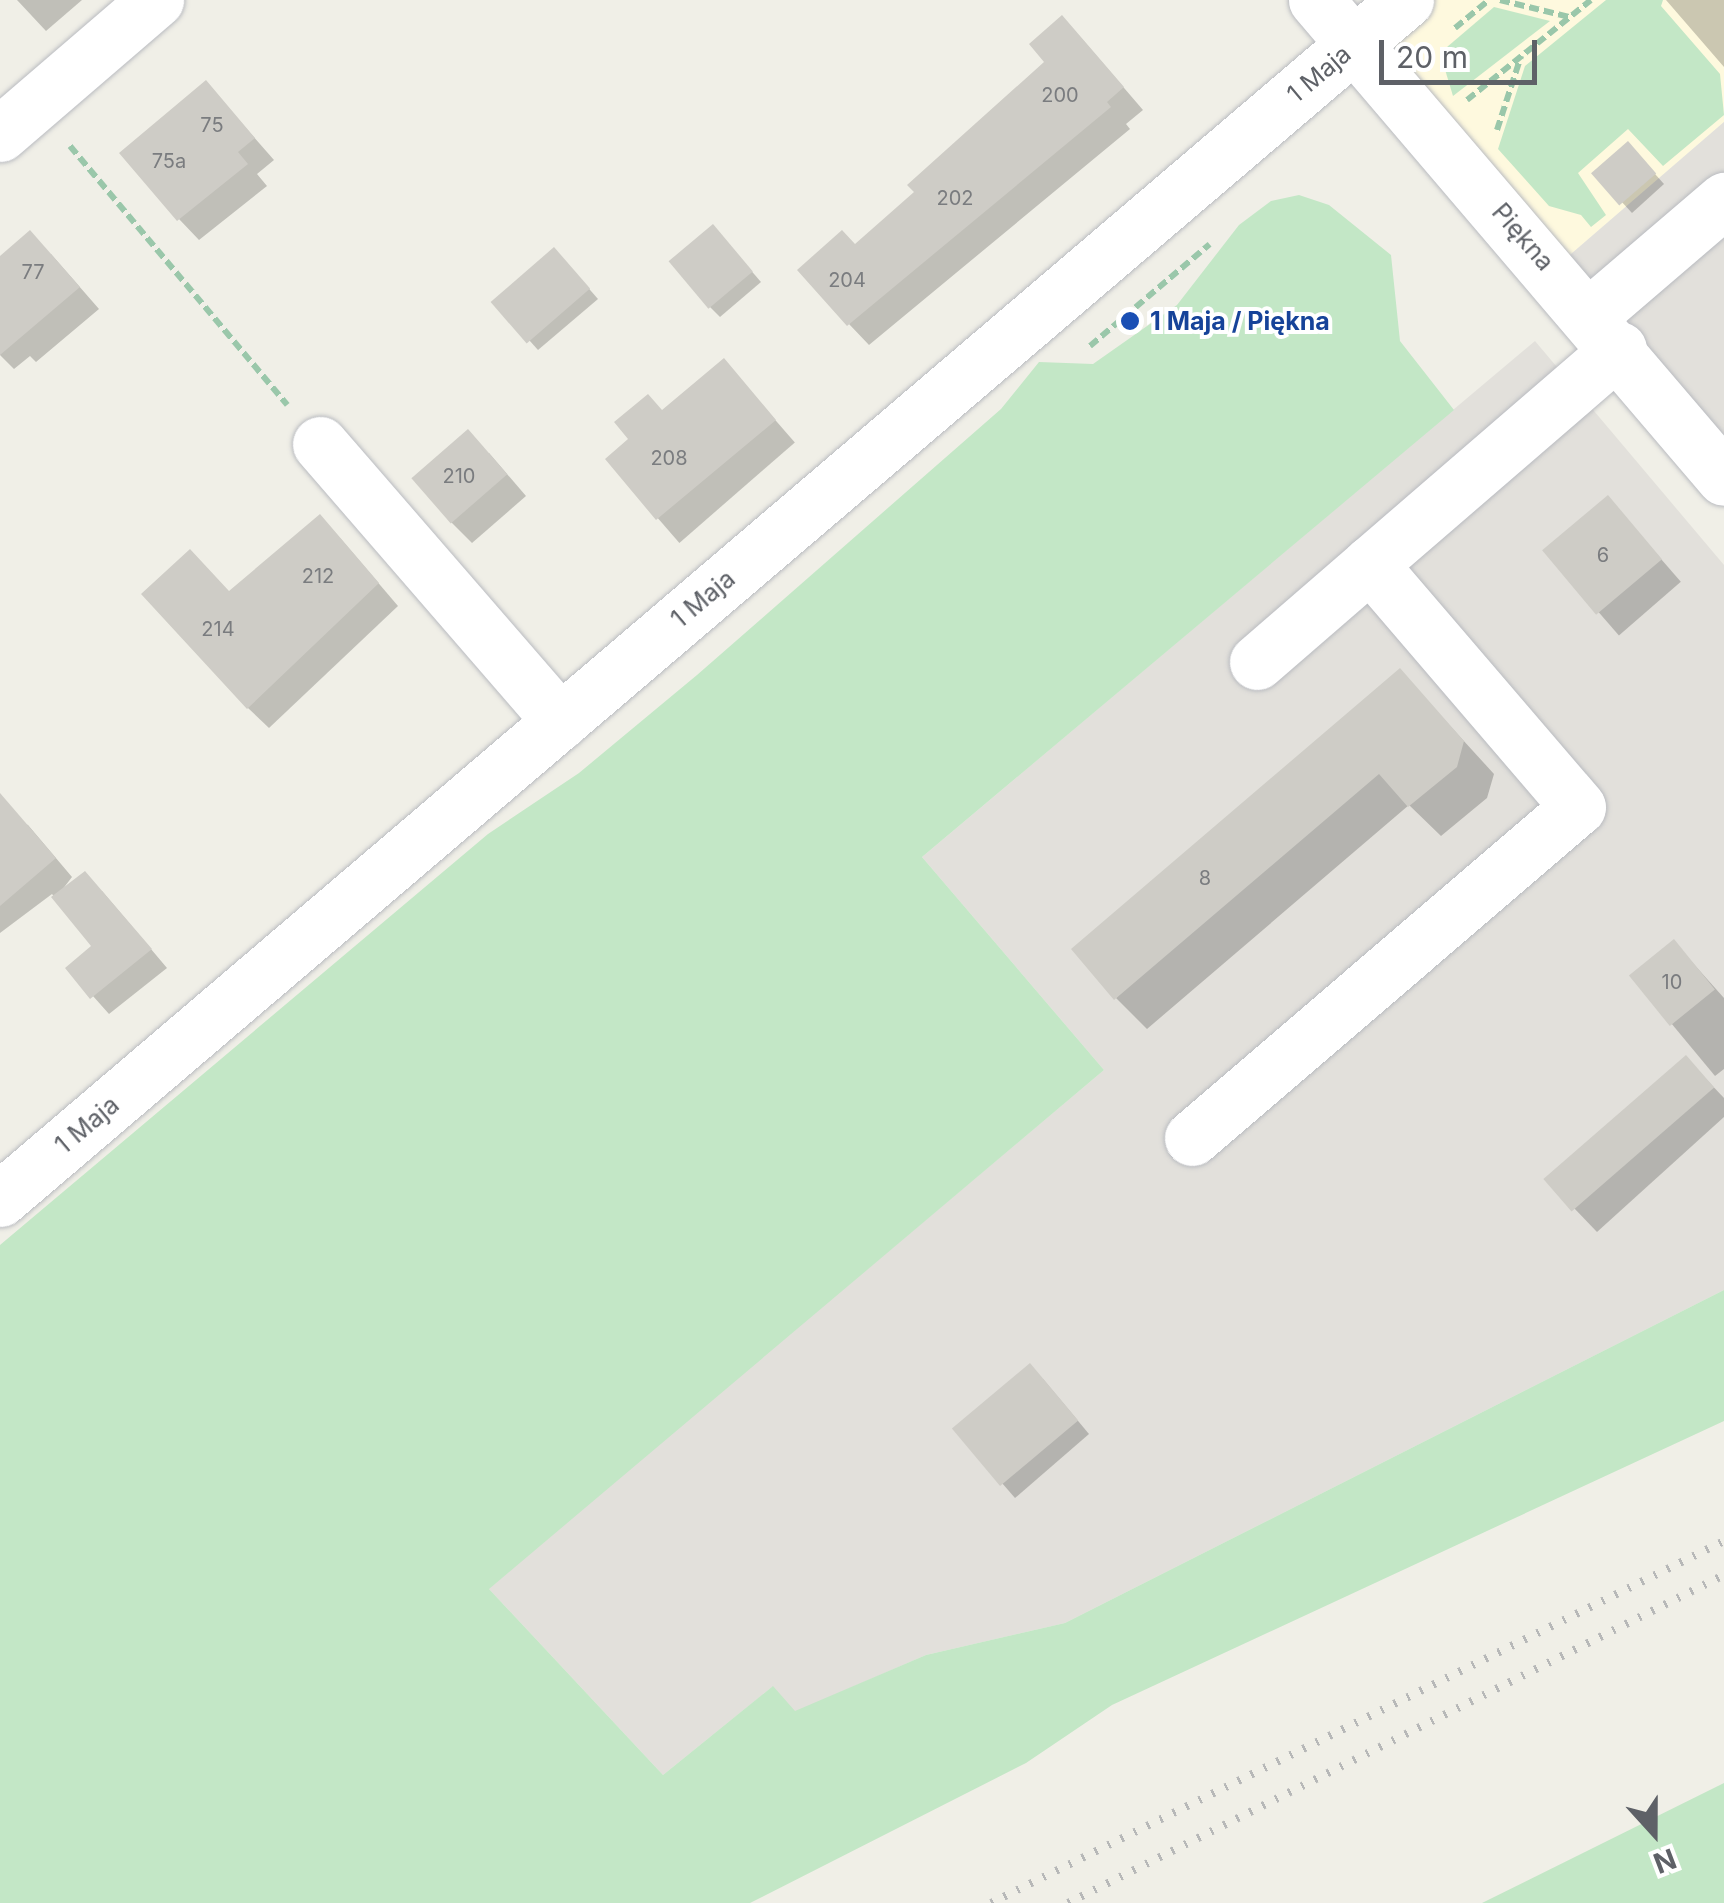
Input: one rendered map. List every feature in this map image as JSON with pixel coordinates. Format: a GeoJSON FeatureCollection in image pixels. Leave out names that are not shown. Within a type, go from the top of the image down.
{"type":"FeatureCollection","features":[{"type":"Feature","properties":{"kind":"street"},"geometry":{"type":"LineString","coordinates":[[0,134],[156,0]]}},
{"type":"Feature","properties":{"kind":"street","name":"Piękna"},"geometry":{"type":"LineString","coordinates":[[1316,0],[1605,332],[1724,478]]}},
{"type":"Feature","properties":{"kind":"street","name":"1 Maja"},"geometry":{"type":"LineString","coordinates":[[0,1199],[1406,0]]}},
{"type":"Feature","properties":{"kind":"street"},"geometry":{"type":"LineString","coordinates":[[1257,662],[1370,564],[1605,332],[1724,200]]}},
{"type":"Feature","properties":{"kind":"street"},"geometry":{"type":"LineString","coordinates":[[320,444],[560,721]]}},
{"type":"Feature","properties":{"kind":"street"},"geometry":{"type":"LineString","coordinates":[[1192,1138],[1578,807],[1370,564]]}},
{"type":"Feature","properties":{"kind":"path"},"geometry":{"type":"LineString","coordinates":[[1500,0],[1570,18]]}},
{"type":"Feature","properties":{"kind":"path"},"geometry":{"type":"LineString","coordinates":[[1456,109],[1591,0]]}},
{"type":"Feature","properties":{"kind":"path"},"geometry":{"type":"LineString","coordinates":[[1491,150],[1521,56]]}},
{"type":"Feature","properties":{"kind":"path"},"geometry":{"type":"LineString","coordinates":[[56,128],[320,444]]}},
{"type":"Feature","properties":{"kind":"shaded area"},"geometry":{"type":"Polygon","coordinates":[[[1410,0],[1724,0],[1724,122],[1556,267],[1361,41],[1410,0]]]}},
{"type":"Feature","properties":{"kind":"shaded area"},"geometry":{"type":"Polygon","coordinates":[[[1724,122],[1724,466],[1556,267],[1724,122]]]}},
{"type":"Feature","properties":{"kind":"shaded area"},"geometry":{"type":"Polygon","coordinates":[[[1535,341],[1724,565],[1724,1290],[1065,1623],[926,1655],[795,1712],[772,1687],[663,1775],[488,1588],[1104,1070],[922,857],[1535,341]]]}},
{"type":"Feature","properties":{"kind":"green space"},"geometry":{"type":"Polygon","coordinates":[[[1606,0],[1663,0],[1661,6],[1720,74],[1724,115],[1663,166],[1628,129],[1578,173],[1606,215],[1591,227],[1581,215],[1549,206],[1498,149],[1525,66],[1606,0]]]}},
{"type":"Feature","properties":{"kind":"green space"},"geometry":{"type":"Polygon","coordinates":[[[1494,7],[1550,21],[1453,96],[1440,53],[1494,7]]]}},
{"type":"Feature","properties":{"kind":"green space"},"geometry":{"type":"Polygon","coordinates":[[[1299,195],[1329,205],[1391,255],[1400,341],[1454,410],[922,857],[1104,1070],[489,1589],[663,1775],[773,1686],[795,1711],[926,1655],[1065,1623],[1724,1290],[1724,1421],[1112,1705],[1026,1763],[750,1903],[0,1903],[0,1245],[488,834],[579,773],[697,675],[1001,409],[1039,362],[1093,364],[1177,305],[1239,225],[1271,201],[1299,195]]]}},
{"type":"Feature","properties":{"kind":"green space"},"geometry":{"type":"Polygon","coordinates":[[[1724,1783],[1724,1903],[1482,1903],[1724,1783]]]}},
{"type":"Feature","properties":{"kind":"building"},"geometry":{"type":"Polygon","coordinates":[[[1062,15],[1124,87],[1107,102],[1111,107],[847,326],[797,270],[842,230],[855,244],[914,192],[907,185],[1044,62],[1029,44],[1062,15]]]}},
{"type":"Feature","properties":{"kind":"building"},"geometry":{"type":"Polygon","coordinates":[[[206,80],[255,138],[238,152],[248,164],[177,221],[119,153],[206,80]]]}},
{"type":"Feature","properties":{"kind":"building"},"geometry":{"type":"Polygon","coordinates":[[[1628,141],[1656,173],[1619,206],[1591,173],[1628,141]]]}},
{"type":"Feature","properties":{"kind":"building"},"geometry":{"type":"Polygon","coordinates":[[[713,224],[753,271],[708,309],[669,261],[713,224]]]}},
{"type":"Feature","properties":{"kind":"building"},"geometry":{"type":"Polygon","coordinates":[[[30,230],[80,287],[0,355],[0,256],[30,230]]]}},
{"type":"Feature","properties":{"kind":"building"},"geometry":{"type":"Polygon","coordinates":[[[554,247],[590,289],[527,344],[491,302],[554,247]]]}},
{"type":"Feature","properties":{"kind":"building"},"geometry":{"type":"Polygon","coordinates":[[[724,358],[776,420],[656,520],[605,459],[628,439],[614,422],[648,394],[662,410],[724,358]]]}},
{"type":"Feature","properties":{"kind":"building"},"geometry":{"type":"Polygon","coordinates":[[[468,429],[507,474],[451,523],[411,478],[468,429]]]}},
{"type":"Feature","properties":{"kind":"building"},"geometry":{"type":"Polygon","coordinates":[[[1608,495],[1662,559],[1596,615],[1542,550],[1608,495]]]}},
{"type":"Feature","properties":{"kind":"building"},"geometry":{"type":"Polygon","coordinates":[[[320,514],[379,583],[247,709],[141,594],[190,549],[229,591],[320,514]]]}},
{"type":"Feature","properties":{"kind":"building"},"geometry":{"type":"Polygon","coordinates":[[[1400,668],[1464,741],[1457,767],[1408,807],[1379,774],[1114,1000],[1071,949],[1400,668]]]}},
{"type":"Feature","properties":{"kind":"building"},"geometry":{"type":"Polygon","coordinates":[[[0,793],[56,858],[0,906],[0,793]]]}},
{"type":"Feature","properties":{"kind":"building"},"geometry":{"type":"Polygon","coordinates":[[[85,871],[152,949],[90,999],[65,968],[91,946],[51,897],[85,871]]]}},
{"type":"Feature","properties":{"kind":"building"},"geometry":{"type":"Polygon","coordinates":[[[1674,939],[1715,990],[1670,1026],[1629,976],[1674,939]]]}},
{"type":"Feature","properties":{"kind":"building"},"geometry":{"type":"Polygon","coordinates":[[[1686,1055],[1714,1087],[1572,1211],[1543,1179],[1686,1055]]]}},
{"type":"Feature","properties":{"kind":"building"},"geometry":{"type":"Polygon","coordinates":[[[1030,1363],[1078,1420],[1000,1486],[952,1429],[1030,1363]]]}},
{"type":"Feature","properties":{"kind":"railway"},"geometry":{"type":"LineString","coordinates":[[991,1903],[1724,1541]]}},
{"type":"Feature","properties":{"kind":"railway"},"geometry":{"type":"LineString","coordinates":[[1068,1903],[1724,1575]]}},
{"type":"Feature","properties":{"kind":"place","name":"1 Maja / Piękna"},"geometry":{"type":"Point","coordinates":[1130,321]}}]}
